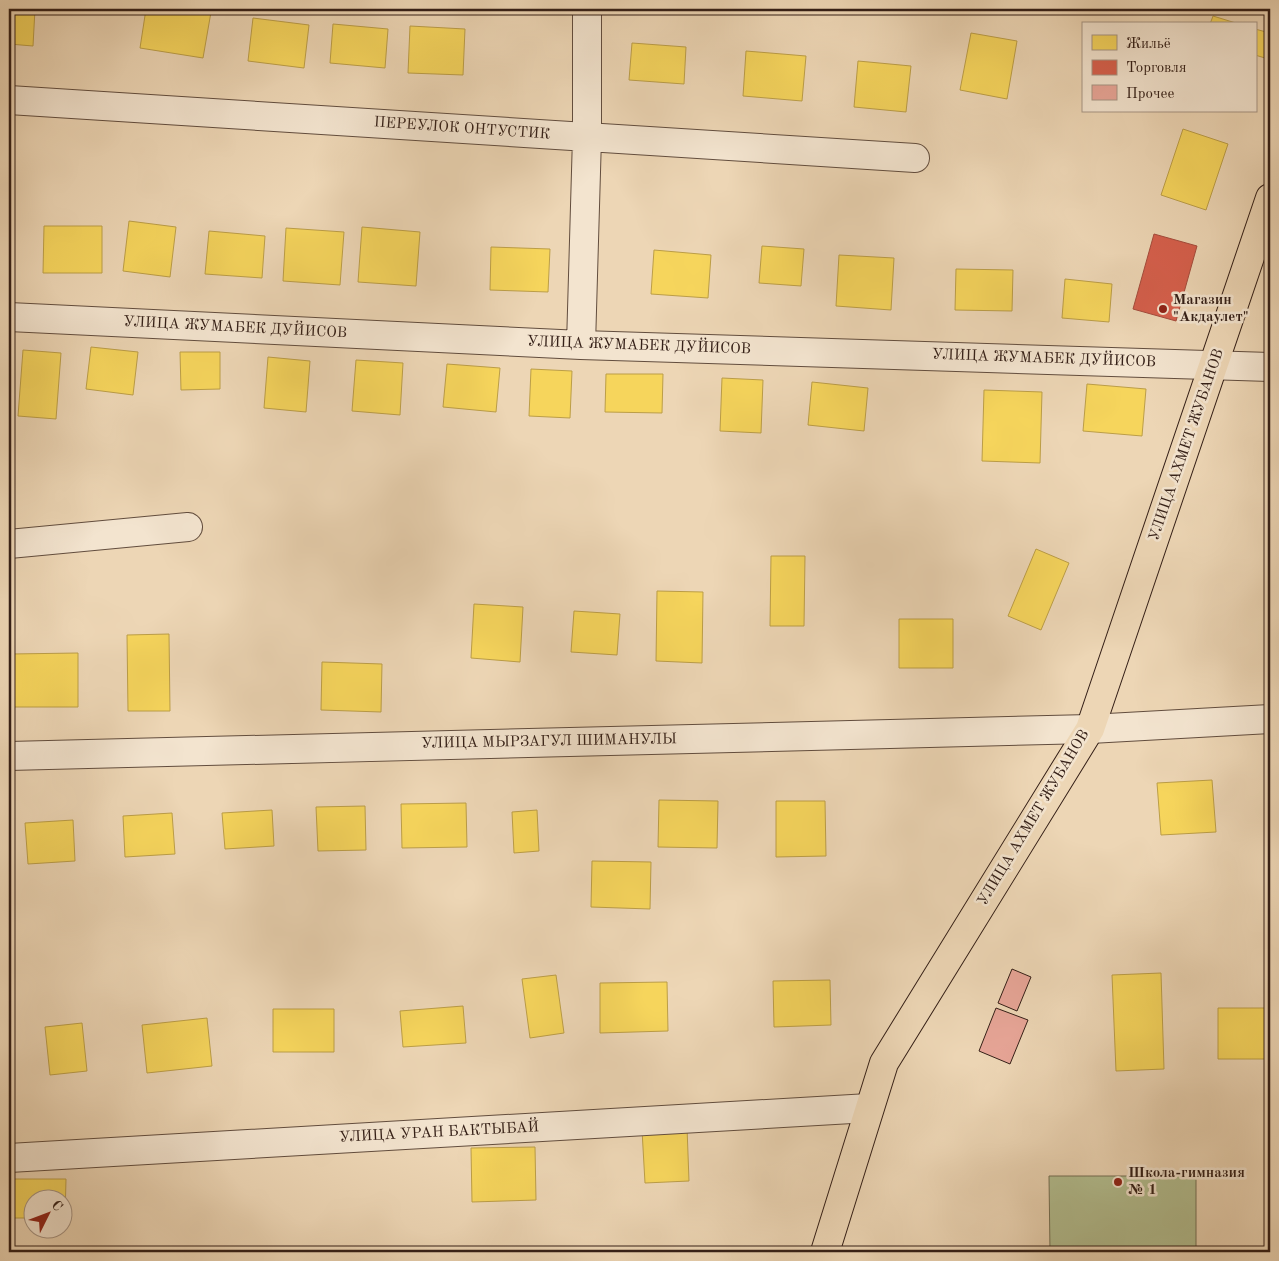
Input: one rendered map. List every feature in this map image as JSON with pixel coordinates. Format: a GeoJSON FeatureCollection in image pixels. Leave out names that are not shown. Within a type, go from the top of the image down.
{"type":"FeatureCollection","features":[{"type":"Feature","properties":{"kind":"main road","name":"УЛИЦА АХМЕТ ЖУБАНОВ"},"geometry":{"type":"LineString","coordinates":[[825,1252],[884,1062],[1090,729],[1270,198]]}},
{"type":"Feature","properties":{"kind":"street"},"geometry":{"type":"LineString","coordinates":[[582,345],[587,137],[587,9]]}},
{"type":"Feature","properties":{"kind":"street","name":"ПЕРЕУЛОК ОНТУСТИК"},"geometry":{"type":"LineString","coordinates":[[9,100],[915,158]]}},
{"type":"Feature","properties":{"kind":"street","name":"УЛИЦА ЖУМАБЕК ДУЙИСОВ"},"geometry":{"type":"LineString","coordinates":[[9,317],[582,345],[1270,367]]}},
{"type":"Feature","properties":{"kind":"street"},"geometry":{"type":"LineString","coordinates":[[9,544],[188,527]]}},
{"type":"Feature","properties":{"kind":"street","name":"УЛИЦА МЫРЗАГУЛ ШИМАНУЛЫ"},"geometry":{"type":"LineString","coordinates":[[9,756],[1090,729],[1270,719]]}},
{"type":"Feature","properties":{"kind":"street","name":"УЛИЦА УРАН БАКТЫБАЙ"},"geometry":{"type":"LineString","coordinates":[[9,1158],[870,1108]]}},
{"type":"Feature","properties":{"kind":"green space"},"geometry":{"type":"Polygon","coordinates":[[[1049,1176],[1196,1176],[1196,1252],[1050,1252],[1049,1176]]]}},
{"type":"Feature","properties":{"kind":"building: Жильё"},"geometry":{"type":"Polygon","coordinates":[[[9,9],[35,9],[33,46],[9,44],[9,9]]]}},
{"type":"Feature","properties":{"kind":"building: Жильё"},"geometry":{"type":"Polygon","coordinates":[[[146,9],[189,9],[211,12],[203,58],[140,48],[146,9]]]}},
{"type":"Feature","properties":{"kind":"building: Жильё"},"geometry":{"type":"Polygon","coordinates":[[[1213,16],[1232,22],[1211,22],[1213,16]]]}},
{"type":"Feature","properties":{"kind":"building: Жильё"},"geometry":{"type":"Polygon","coordinates":[[[253,18],[309,25],[304,68],[248,61],[253,18]]]}},
{"type":"Feature","properties":{"kind":"building: Жильё"},"geometry":{"type":"Polygon","coordinates":[[[333,24],[388,29],[385,68],[330,63],[333,24]]]}},
{"type":"Feature","properties":{"kind":"building: Жильё"},"geometry":{"type":"Polygon","coordinates":[[[410,26],[465,29],[463,75],[408,73],[410,26]]]}},
{"type":"Feature","properties":{"kind":"building: Жильё"},"geometry":{"type":"Polygon","coordinates":[[[1256,29],[1270,33],[1265,58],[1256,55],[1256,29]]]}},
{"type":"Feature","properties":{"kind":"building: Жильё"},"geometry":{"type":"Polygon","coordinates":[[[971,33],[1017,41],[1007,99],[960,90],[971,33]]]}},
{"type":"Feature","properties":{"kind":"building: Жильё"},"geometry":{"type":"Polygon","coordinates":[[[632,43],[686,47],[684,84],[629,80],[632,43]]]}},
{"type":"Feature","properties":{"kind":"building: Жильё"},"geometry":{"type":"Polygon","coordinates":[[[746,51],[806,56],[802,101],[743,96],[746,51]]]}},
{"type":"Feature","properties":{"kind":"building: Жильё"},"geometry":{"type":"Polygon","coordinates":[[[858,61],[911,66],[906,112],[854,107],[858,61]]]}},
{"type":"Feature","properties":{"kind":"building: Жильё"},"geometry":{"type":"Polygon","coordinates":[[[1183,129],[1228,144],[1206,210],[1161,195],[1183,129]]]}},
{"type":"Feature","properties":{"kind":"building: Жильё"},"geometry":{"type":"Polygon","coordinates":[[[129,221],[176,227],[170,277],[123,271],[129,221]]]}},
{"type":"Feature","properties":{"kind":"building: Жильё"},"geometry":{"type":"Polygon","coordinates":[[[44,226],[102,226],[102,273],[43,273],[44,226]]]}},
{"type":"Feature","properties":{"kind":"building: Жильё"},"geometry":{"type":"Polygon","coordinates":[[[362,227],[420,232],[416,286],[358,282],[362,227]]]}},
{"type":"Feature","properties":{"kind":"building: Жильё"},"geometry":{"type":"Polygon","coordinates":[[[286,228],[344,232],[340,285],[283,281],[286,228]]]}},
{"type":"Feature","properties":{"kind":"building: Жильё"},"geometry":{"type":"Polygon","coordinates":[[[209,231],[265,236],[262,278],[205,274],[209,231]]]}},
{"type":"Feature","properties":{"kind":"building: Жильё"},"geometry":{"type":"Polygon","coordinates":[[[762,246],[804,249],[801,286],[759,283],[762,246]]]}},
{"type":"Feature","properties":{"kind":"building: Жильё"},"geometry":{"type":"Polygon","coordinates":[[[491,247],[550,249],[548,292],[490,290],[491,247]]]}},
{"type":"Feature","properties":{"kind":"building: Жильё"},"geometry":{"type":"Polygon","coordinates":[[[654,250],[711,255],[708,298],[651,294],[654,250]]]}},
{"type":"Feature","properties":{"kind":"building: Жильё"},"geometry":{"type":"Polygon","coordinates":[[[839,255],[894,258],[891,310],[836,306],[839,255]]]}},
{"type":"Feature","properties":{"kind":"building: Жильё"},"geometry":{"type":"Polygon","coordinates":[[[956,269],[1013,270],[1012,311],[955,310],[956,269]]]}},
{"type":"Feature","properties":{"kind":"building: Жильё"},"geometry":{"type":"Polygon","coordinates":[[[1065,279],[1112,284],[1109,322],[1062,318],[1065,279]]]}},
{"type":"Feature","properties":{"kind":"building: Жильё"},"geometry":{"type":"Polygon","coordinates":[[[91,347],[138,352],[133,395],[86,389],[91,347]]]}},
{"type":"Feature","properties":{"kind":"building: Жильё"},"geometry":{"type":"Polygon","coordinates":[[[23,350],[61,353],[56,419],[18,416],[23,350]]]}},
{"type":"Feature","properties":{"kind":"building: Жильё"},"geometry":{"type":"Polygon","coordinates":[[[180,352],[220,352],[220,389],[181,390],[180,352]]]}},
{"type":"Feature","properties":{"kind":"building: Жильё"},"geometry":{"type":"Polygon","coordinates":[[[268,357],[310,361],[306,412],[264,408],[268,357]]]}},
{"type":"Feature","properties":{"kind":"building: Жильё"},"geometry":{"type":"Polygon","coordinates":[[[356,360],[403,363],[400,415],[352,411],[356,360]]]}},
{"type":"Feature","properties":{"kind":"building: Жильё"},"geometry":{"type":"Polygon","coordinates":[[[447,364],[500,368],[496,412],[443,407],[447,364]]]}},
{"type":"Feature","properties":{"kind":"building: Жильё"},"geometry":{"type":"Polygon","coordinates":[[[531,369],[572,371],[570,418],[529,416],[531,369]]]}},
{"type":"Feature","properties":{"kind":"building: Жильё"},"geometry":{"type":"Polygon","coordinates":[[[606,374],[663,374],[662,413],[605,412],[606,374]]]}},
{"type":"Feature","properties":{"kind":"building: Жильё"},"geometry":{"type":"Polygon","coordinates":[[[722,378],[763,380],[761,433],[720,431],[722,378]]]}},
{"type":"Feature","properties":{"kind":"building: Жильё"},"geometry":{"type":"Polygon","coordinates":[[[812,382],[868,388],[864,431],[808,425],[812,382]]]}},
{"type":"Feature","properties":{"kind":"building: Жильё"},"geometry":{"type":"Polygon","coordinates":[[[1087,384],[1146,389],[1142,436],[1083,431],[1087,384]]]}},
{"type":"Feature","properties":{"kind":"building: Жильё"},"geometry":{"type":"Polygon","coordinates":[[[984,390],[1042,392],[1040,463],[982,461],[984,390]]]}},
{"type":"Feature","properties":{"kind":"building: Жильё"},"geometry":{"type":"Polygon","coordinates":[[[1036,549],[1069,563],[1041,630],[1008,616],[1036,549]]]}},
{"type":"Feature","properties":{"kind":"building: Жильё"},"geometry":{"type":"Polygon","coordinates":[[[771,556],[805,556],[804,626],[770,626],[771,556]]]}},
{"type":"Feature","properties":{"kind":"building: Жильё"},"geometry":{"type":"Polygon","coordinates":[[[657,591],[703,592],[702,663],[656,661],[657,591]]]}},
{"type":"Feature","properties":{"kind":"building: Жильё"},"geometry":{"type":"Polygon","coordinates":[[[474,604],[523,607],[520,662],[471,658],[474,604]]]}},
{"type":"Feature","properties":{"kind":"building: Жильё"},"geometry":{"type":"Polygon","coordinates":[[[574,611],[620,614],[617,655],[571,652],[574,611]]]}},
{"type":"Feature","properties":{"kind":"building: Жильё"},"geometry":{"type":"Polygon","coordinates":[[[899,619],[953,619],[953,668],[899,668],[899,619]]]}},
{"type":"Feature","properties":{"kind":"building: Жильё"},"geometry":{"type":"Polygon","coordinates":[[[169,634],[170,711],[128,711],[127,635],[169,634]]]}},
{"type":"Feature","properties":{"kind":"building: Жильё"},"geometry":{"type":"Polygon","coordinates":[[[78,653],[78,707],[12,707],[11,654],[78,653]]]}},
{"type":"Feature","properties":{"kind":"building: Жильё"},"geometry":{"type":"Polygon","coordinates":[[[322,662],[382,664],[381,712],[321,710],[322,662]]]}},
{"type":"Feature","properties":{"kind":"building: Жильё"},"geometry":{"type":"Polygon","coordinates":[[[1212,780],[1216,832],[1161,835],[1157,783],[1212,780]]]}},
{"type":"Feature","properties":{"kind":"building: Жильё"},"geometry":{"type":"Polygon","coordinates":[[[659,800],[718,801],[717,848],[658,847],[659,800]]]}},
{"type":"Feature","properties":{"kind":"building: Жильё"},"geometry":{"type":"Polygon","coordinates":[[[776,801],[825,801],[826,856],[776,857],[776,801]]]}},
{"type":"Feature","properties":{"kind":"building: Жильё"},"geometry":{"type":"Polygon","coordinates":[[[466,803],[467,847],[402,848],[401,804],[466,803]]]}},
{"type":"Feature","properties":{"kind":"building: Жильё"},"geometry":{"type":"Polygon","coordinates":[[[365,806],[366,850],[318,851],[316,807],[365,806]]]}},
{"type":"Feature","properties":{"kind":"building: Жильё"},"geometry":{"type":"Polygon","coordinates":[[[272,810],[274,846],[225,849],[222,813],[272,810]]]}},
{"type":"Feature","properties":{"kind":"building: Жильё"},"geometry":{"type":"Polygon","coordinates":[[[537,810],[539,851],[514,853],[512,812],[537,810]]]}},
{"type":"Feature","properties":{"kind":"building: Жильё"},"geometry":{"type":"Polygon","coordinates":[[[172,813],[175,854],[125,857],[123,816],[172,813]]]}},
{"type":"Feature","properties":{"kind":"building: Жильё"},"geometry":{"type":"Polygon","coordinates":[[[73,820],[75,861],[28,864],[25,823],[73,820]]]}},
{"type":"Feature","properties":{"kind":"building: Жильё"},"geometry":{"type":"Polygon","coordinates":[[[592,861],[651,862],[650,909],[591,907],[592,861]]]}},
{"type":"Feature","properties":{"kind":"building: Жильё"},"geometry":{"type":"Polygon","coordinates":[[[1161,973],[1164,1069],[1116,1071],[1112,975],[1161,973]]]}},
{"type":"Feature","properties":{"kind":"building: Жильё"},"geometry":{"type":"Polygon","coordinates":[[[556,975],[564,1033],[530,1038],[522,979],[556,975]]]}},
{"type":"Feature","properties":{"kind":"building: Жильё"},"geometry":{"type":"Polygon","coordinates":[[[830,980],[831,1025],[774,1027],[773,981],[830,980]]]}},
{"type":"Feature","properties":{"kind":"building: Жильё"},"geometry":{"type":"Polygon","coordinates":[[[667,982],[668,1031],[600,1033],[600,983],[667,982]]]}},
{"type":"Feature","properties":{"kind":"building: Жильё"},"geometry":{"type":"Polygon","coordinates":[[[463,1006],[466,1043],[403,1047],[400,1011],[463,1006]]]}},
{"type":"Feature","properties":{"kind":"building: Жильё"},"geometry":{"type":"Polygon","coordinates":[[[1218,1008],[1270,1008],[1270,1059],[1218,1059],[1218,1008]]]}},
{"type":"Feature","properties":{"kind":"building: Жильё"},"geometry":{"type":"Polygon","coordinates":[[[273,1009],[334,1009],[334,1052],[273,1052],[273,1009]]]}},
{"type":"Feature","properties":{"kind":"building: Жильё"},"geometry":{"type":"Polygon","coordinates":[[[207,1018],[212,1066],[147,1073],[142,1025],[207,1018]]]}},
{"type":"Feature","properties":{"kind":"building: Жильё"},"geometry":{"type":"Polygon","coordinates":[[[82,1023],[87,1071],[50,1075],[45,1027],[82,1023]]]}},
{"type":"Feature","properties":{"kind":"building: Жильё"},"geometry":{"type":"Polygon","coordinates":[[[9,1035],[13,1081],[9,1081],[9,1035]]]}},
{"type":"Feature","properties":{"kind":"building: Жильё"},"geometry":{"type":"Polygon","coordinates":[[[687,1127],[689,1181],[645,1183],[642,1130],[687,1127]]]}},
{"type":"Feature","properties":{"kind":"building: Жильё"},"geometry":{"type":"Polygon","coordinates":[[[535,1147],[536,1200],[472,1202],[471,1148],[535,1147]]]}},
{"type":"Feature","properties":{"kind":"building: Жильё"},"geometry":{"type":"Polygon","coordinates":[[[11,1179],[66,1179],[66,1188],[22,1188],[22,1218],[11,1218],[11,1179]]]}},
{"type":"Feature","properties":{"kind":"building: Торговля"},"geometry":{"type":"Polygon","coordinates":[[[1154,234],[1197,246],[1176,321],[1133,309],[1154,234]]]}},
{"type":"Feature","properties":{"kind":"building: Прочее"},"geometry":{"type":"Polygon","coordinates":[[[1012,969],[1031,977],[1017,1011],[998,1003],[1012,969]]]}},
{"type":"Feature","properties":{"kind":"building: Прочее"},"geometry":{"type":"Polygon","coordinates":[[[996,1008],[1028,1020],[1010,1064],[979,1051],[996,1008]]]}},
{"type":"Feature","properties":{"kind":"place","name":"Магазин \"Акдаулет\""},"geometry":{"type":"Point","coordinates":[1163,309]}},
{"type":"Feature","properties":{"kind":"place","name":"Школа-гимназия № 1"},"geometry":{"type":"Point","coordinates":[1118,1182]}}]}
